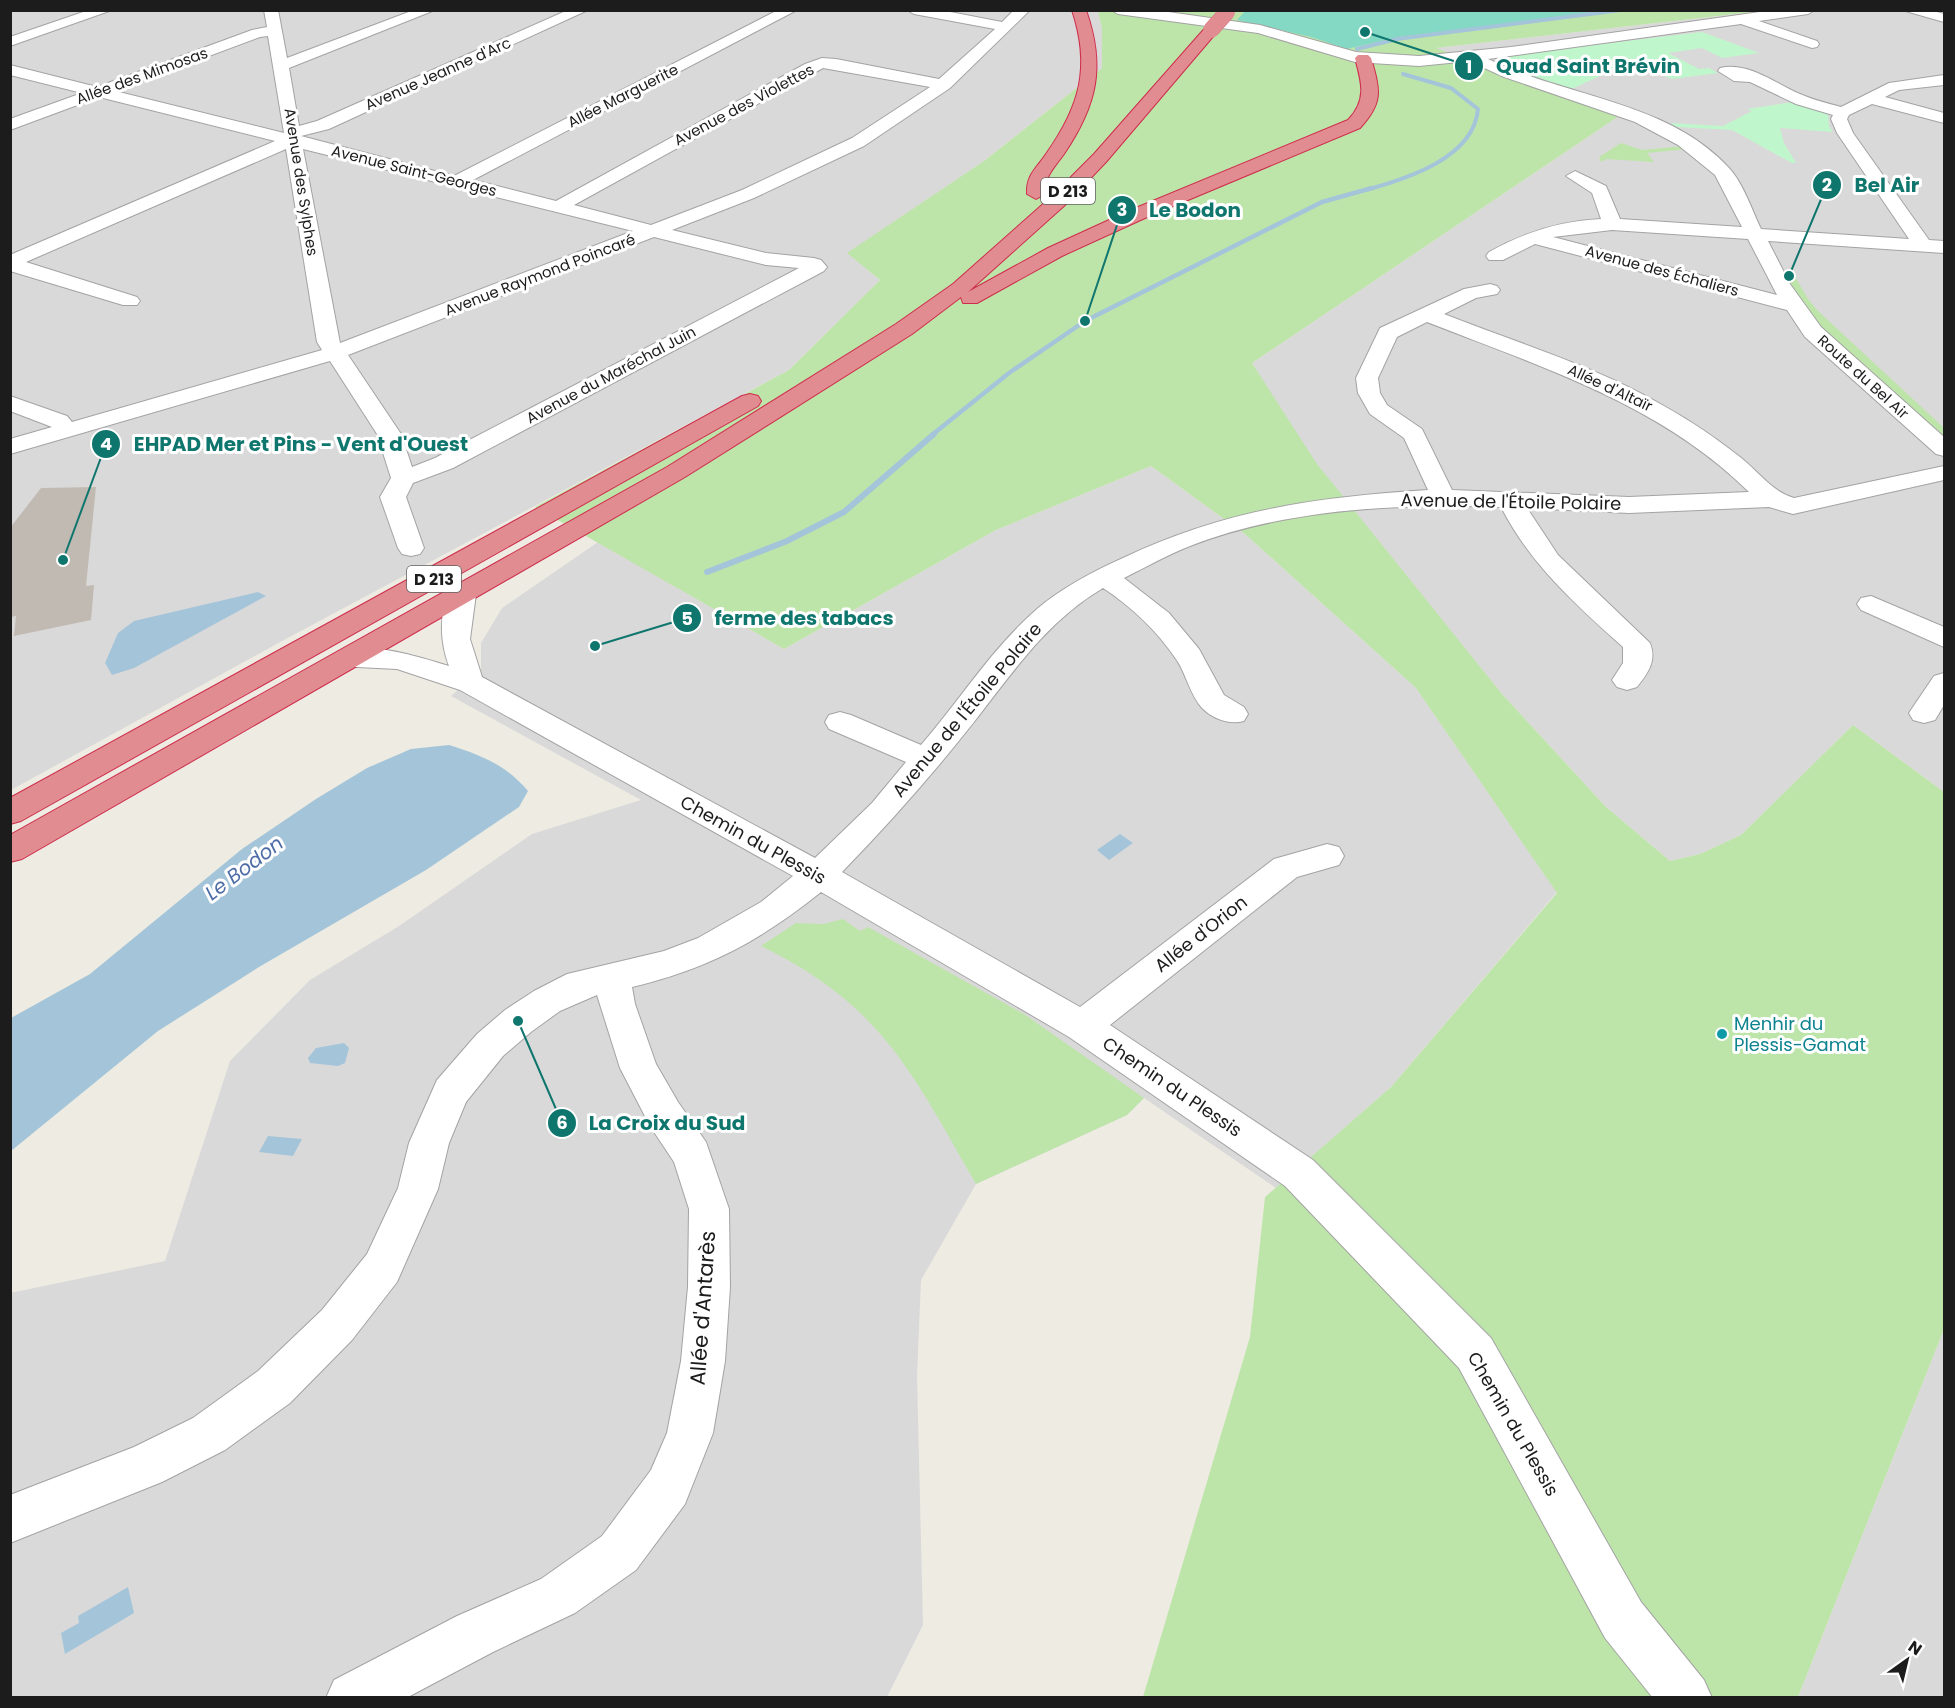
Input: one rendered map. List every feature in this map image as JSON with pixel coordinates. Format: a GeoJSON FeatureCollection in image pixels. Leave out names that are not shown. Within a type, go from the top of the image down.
{"type":"FeatureCollection","features":[{"type":"Feature","properties":{"kind":"highway"},"geometry":{"type":"LineString","coordinates":[[1036,194],[1035,181],[1067,137],[1085,99],[1090,77],[1091,54],[1086,27],[1079,10]]}},
{"type":"Feature","properties":{"kind":"highway"},"geometry":{"type":"LineString","coordinates":[[1188,32],[1207,10]]}},
{"type":"Feature","properties":{"kind":"highway","name":"D 213"},"geometry":{"type":"LineString","coordinates":[[10,850],[705,454],[904,329],[960,288],[1058,201],[1106,151],[1228,11]]}},
{"type":"Feature","properties":{"kind":"highway"},"geometry":{"type":"LineString","coordinates":[[904,329],[929,323],[1055,252],[1138,214],[1354,124],[1372,101],[1363,58]]}},
{"type":"Feature","properties":{"kind":"highway","name":"D 213"},"geometry":{"type":"LineString","coordinates":[[992,233],[1036,194],[1077,152]]}},
{"type":"Feature","properties":{"kind":"highway","name":"D 213"},"geometry":{"type":"LineString","coordinates":[[10,813],[632,469],[854,338]]}},
{"type":"Feature","properties":{"kind":"street"},"geometry":{"type":"LineString","coordinates":[[10,42],[105,10]]}},
{"type":"Feature","properties":{"kind":"street","name":"Avenue des Sylphes"},"geometry":{"type":"LineString","coordinates":[[271,10],[328,342],[389,434],[403,478]]}},
{"type":"Feature","properties":{"kind":"street"},"geometry":{"type":"LineString","coordinates":[[281,66],[428,10]]}},
{"type":"Feature","properties":{"kind":"street","name":"Avenue Jeanne d'Arc"},"geometry":{"type":"LineString","coordinates":[[10,263],[581,10]]}},
{"type":"Feature","properties":{"kind":"street","name":"Allée Marguerite"},"geometry":{"type":"LineString","coordinates":[[456,182],[790,10]]}},
{"type":"Feature","properties":{"kind":"street"},"geometry":{"type":"LineString","coordinates":[[914,10],[1007,27]]}},
{"type":"Feature","properties":{"kind":"street","name":"Avenue Raymond Poincaré"},"geometry":{"type":"LineString","coordinates":[[10,447],[334,353],[654,231],[803,170],[858,142],[944,85],[1023,10]]}},
{"type":"Feature","properties":{"kind":"street"},"geometry":{"type":"LineString","coordinates":[[1118,10],[1260,29],[1363,58],[1452,56]]}},
{"type":"Feature","properties":{"kind":"street"},"geometry":{"type":"LineString","coordinates":[[1419,61],[1808,10]]}},
{"type":"Feature","properties":{"kind":"street"},"geometry":{"type":"LineString","coordinates":[[1909,10],[1944,18]]}},
{"type":"Feature","properties":{"kind":"street"},"geometry":{"type":"LineString","coordinates":[[1742,20],[1812,44]]}},
{"type":"Feature","properties":{"kind":"street","name":"Allée des Mimosas"},"geometry":{"type":"LineString","coordinates":[[10,125],[257,33],[274,30]]}},
{"type":"Feature","properties":{"kind":"street"},"geometry":{"type":"LineString","coordinates":[[1452,56],[1460,65],[1474,64],[1562,44]]}},
{"type":"Feature","properties":{"kind":"street"},"geometry":{"type":"LineString","coordinates":[[1388,58],[1474,64]]}},
{"type":"Feature","properties":{"kind":"street","name":"Avenue des Violettes"},"geometry":{"type":"LineString","coordinates":[[558,207],[810,67],[822,63],[944,85]]}},
{"type":"Feature","properties":{"kind":"street","name":"Route du Bel Air"},"geometry":{"type":"LineString","coordinates":[[1474,64],[1590,100],[1656,125],[1709,158],[1723,172],[1793,305],[1825,344],[1944,448]]}},
{"type":"Feature","properties":{"kind":"street","name":"Avenue Saint-Georges"},"geometry":{"type":"LineString","coordinates":[[10,70],[294,137],[456,182],[766,259],[814,264],[817,267]]}},
{"type":"Feature","properties":{"kind":"street"},"geometry":{"type":"LineString","coordinates":[[1751,78],[1801,101],[1844,112]]}},
{"type":"Feature","properties":{"kind":"street"},"geometry":{"type":"LineString","coordinates":[[1923,245],[1845,133],[1839,119],[1844,112],[1895,86],[1944,80]]}},
{"type":"Feature","properties":{"kind":"street"},"geometry":{"type":"LineString","coordinates":[[1872,99],[1944,118]]}},
{"type":"Feature","properties":{"kind":"street"},"geometry":{"type":"LineString","coordinates":[[1575,176],[1600,190],[1612,225]]}},
{"type":"Feature","properties":{"kind":"street","name":"Avenue des Échaliers"},"geometry":{"type":"LineString","coordinates":[[1496,256],[1530,236],[1560,228],[1612,225],[1944,247]]}},
{"type":"Feature","properties":{"kind":"street","name":"Avenue des Échaliers"},"geometry":{"type":"LineString","coordinates":[[1530,236],[1793,305]]}},
{"type":"Feature","properties":{"kind":"street"},"geometry":{"type":"LineString","coordinates":[[10,263],[130,301]]}},
{"type":"Feature","properties":{"kind":"street","name":"Avenue du Maréchal Juin"},"geometry":{"type":"LineString","coordinates":[[403,478],[444,464],[817,267]]}},
{"type":"Feature","properties":{"kind":"street"},"geometry":{"type":"LineString","coordinates":[[1443,497],[1414,434],[1378,408],[1369,393],[1367,378],[1388,333],[1471,293],[1490,290]]}},
{"type":"Feature","properties":{"kind":"street","name":"Allée d'Altaïr"},"geometry":{"type":"LineString","coordinates":[[1427,315],[1607,385],[1680,423],[1746,472],[1770,500]]}},
{"type":"Feature","properties":{"kind":"street"},"geometry":{"type":"LineString","coordinates":[[10,403],[59,422],[67,430]]}},
{"type":"Feature","properties":{"kind":"street"},"geometry":{"type":"LineString","coordinates":[[1680,423],[1704,417]]}},
{"type":"Feature","properties":{"kind":"street","name":"Avenue de l'Étoile Polaire"},"geometry":{"type":"LineString","coordinates":[[1770,500],[1777,492],[1944,454]]}},
{"type":"Feature","properties":{"kind":"street","name":"Avenue de l'Étoile Polaire"},"geometry":{"type":"LineString","coordinates":[[10,1519],[146,1466],[209,1434],[274,1387],[338,1325],[382,1268],[418,1189],[429,1143],[451,1092],[490,1045],[518,1021],[547,1001],[580,984],[668,964],[710,948],[773,911],[817,876],[883,811],[965,713],[998,669],[1038,624],[1072,595],[1104,577],[1180,541],[1277,514],[1376,501],[1443,497],[1629,505],[1770,500],[1793,506],[1944,473]]}},
{"type":"Feature","properties":{"kind":"street"},"geometry":{"type":"LineString","coordinates":[[403,478],[393,497],[411,548]]}},
{"type":"Feature","properties":{"kind":"street"},"geometry":{"type":"LineString","coordinates":[[1510,500],[1524,531],[1576,591],[1636,643],[1640,653],[1638,666],[1627,680]]}},
{"type":"Feature","properties":{"kind":"street"},"geometry":{"type":"LineString","coordinates":[[1104,577],[1129,593],[1159,619],[1189,656],[1213,701],[1233,714]]}},
{"type":"Feature","properties":{"kind":"street"},"geometry":{"type":"LineString","coordinates":[[462,594],[454,632],[458,655],[470,683]]}},
{"type":"Feature","properties":{"kind":"street"},"geometry":{"type":"LineString","coordinates":[[1872,604],[1944,638]]}},
{"type":"Feature","properties":{"kind":"street","name":"Chemin du Plessis"},"geometry":{"type":"LineString","coordinates":[[347,659],[399,660],[470,683],[1082,1026],[1299,1173],[1475,1353],[1623,1620],[1686,1698]]}},
{"type":"Feature","properties":{"kind":"street"},"geometry":{"type":"LineString","coordinates":[[1924,713],[1944,682]]}},
{"type":"Feature","properties":{"kind":"street"},"geometry":{"type":"LineString","coordinates":[[840,722],[927,759]]}},
{"type":"Feature","properties":{"kind":"street","name":"Allée d'Orion"},"geometry":{"type":"LineString","coordinates":[[1082,1026],[1286,868],[1327,856]]}},
{"type":"Feature","properties":{"kind":"street","name":"Allée d'Antarès"},"geometry":{"type":"LineString","coordinates":[[352,1698],[475,1634],[558,1596],[619,1552],[668,1487],[690,1433],[703,1361],[709,1287],[709,1209],[692,1155],[664,1114],[639,1068],[617,1004],[612,976]]}},
{"type":"Feature","properties":{"kind":"shaded area"},"geometry":{"type":"Polygon","coordinates":[[[11,11],[1098,11],[1102,29],[1102,68],[984,161],[848,253],[880,280],[789,370],[282,641],[11,790],[11,11]]]}},
{"type":"Feature","properties":{"kind":"shaded area"},"geometry":{"type":"Polygon","coordinates":[[[1762,11],[1944,11],[1944,792],[1853,725],[1741,835],[1700,854],[1670,861],[1605,806],[1502,694],[1308,454],[1252,363],[1619,116],[1435,48],[1762,11]]]}},
{"type":"Feature","properties":{"kind":"shaded area"},"geometry":{"type":"Polygon","coordinates":[[[1151,466],[1246,535],[1416,688],[1557,892],[1391,1087],[1276,1188],[1144,1098],[1127,1115],[976,1184],[921,1280],[917,1376],[923,1625],[887,1697],[11,1697],[10,1293],[165,1261],[230,1061],[310,980],[399,926],[532,834],[641,800],[451,696],[481,669],[481,643],[502,608],[598,542],[784,649],[996,530],[1151,466]]]}},
{"type":"Feature","properties":{"kind":"shaded area"},"geometry":{"type":"Polygon","coordinates":[[[1944,1329],[1944,1697],[1798,1697],[1944,1329]]]}},
{"type":"Feature","properties":{"kind":"green space"},"geometry":{"type":"Polygon","coordinates":[[[1246,10],[1605,11],[1399,37],[1347,49],[1311,37],[1237,20],[1246,10]]]}},
{"type":"Feature","properties":{"kind":"green space"},"geometry":{"type":"Polygon","coordinates":[[[1098,11],[1762,11],[1436,48],[1619,116],[1252,363],[1317,464],[1502,694],[1605,806],[1670,861],[1700,854],[1741,835],[1853,725],[1944,792],[1944,1329],[1798,1697],[1143,1697],[1250,1337],[1265,1197],[1391,1087],[1557,893],[1416,688],[1246,535],[1151,466],[996,530],[784,649],[535,507],[789,370],[880,280],[847,253],[984,161],[1102,68],[1102,29],[1098,11]]]}},
{"type":"Feature","properties":{"kind":"green space"},"geometry":{"type":"Polygon","coordinates":[[[1702,32],[1759,53],[1722,58],[1702,48],[1668,53],[1699,69],[1709,68],[1718,73],[1672,79],[1630,62],[1572,89],[1504,67],[1496,62],[1500,56],[1702,32]]]}},
{"type":"Feature","properties":{"kind":"green space"},"geometry":{"type":"Polygon","coordinates":[[[1793,102],[1828,114],[1829,126],[1833,132],[1780,128],[1784,143],[1796,163],[1792,163],[1732,130],[1677,127],[1670,123],[1723,126],[1752,111],[1747,109],[1793,102]]]}},
{"type":"Feature","properties":{"kind":"green space"},"geometry":{"type":"Polygon","coordinates":[[[1621,143],[1642,150],[1685,146],[1688,149],[1647,153],[1654,162],[1606,159],[1601,162],[1599,157],[1621,143]]]}},
{"type":"Feature","properties":{"kind":"green space"},"geometry":{"type":"Polygon","coordinates":[[[1785,270],[1791,270],[1818,311],[1944,428],[1944,439],[1826,332],[1799,304],[1785,270]]]}},
{"type":"Feature","properties":{"kind":"green space"},"geometry":{"type":"Polygon","coordinates":[[[843,919],[860,931],[868,927],[1024,1014],[1144,1098],[1127,1115],[976,1184],[912,1075],[865,1018],[837,992],[761,946],[796,923],[824,924],[843,919]]]}},
{"type":"Feature","properties":{"kind":"water"},"geometry":{"type":"Polygon","coordinates":[[[258,592],[266,596],[134,668],[112,675],[105,663],[118,633],[134,621],[258,592]]]}},
{"type":"Feature","properties":{"kind":"water"},"geometry":{"type":"Polygon","coordinates":[[[449,745],[492,762],[511,774],[528,791],[519,807],[426,870],[259,967],[158,1031],[11,1151],[11,1018],[90,974],[242,849],[316,799],[367,768],[411,749],[449,745]]]}},
{"type":"Feature","properties":{"kind":"water"},"geometry":{"type":"Polygon","coordinates":[[[1120,834],[1133,843],[1109,860],[1097,850],[1120,834]]]}},
{"type":"Feature","properties":{"kind":"water"},"geometry":{"type":"Polygon","coordinates":[[[344,1043],[349,1048],[345,1063],[338,1066],[310,1063],[308,1058],[316,1048],[344,1043]]]}},
{"type":"Feature","properties":{"kind":"water"},"geometry":{"type":"Polygon","coordinates":[[[268,1136],[302,1139],[293,1156],[259,1152],[268,1136]]]}},
{"type":"Feature","properties":{"kind":"water"},"geometry":{"type":"Polygon","coordinates":[[[128,1587],[134,1613],[65,1654],[61,1633],[79,1623],[78,1616],[128,1587]]]}},
{"type":"Feature","properties":{"kind":"building"},"geometry":{"type":"Polygon","coordinates":[[[96,487],[86,586],[94,585],[91,620],[14,636],[16,616],[10,617],[10,528],[41,488],[96,487]]]}},
{"type":"Feature","properties":{"kind":"waterway"},"geometry":{"type":"LineString","coordinates":[[1357,49],[1397,39],[1621,10]]}},
{"type":"Feature","properties":{"kind":"waterway","name":"Le Bodon"},"geometry":{"type":"LineString","coordinates":[[1366,190],[1400,180],[1435,164],[1464,141],[1474,126],[1478,109],[1451,88],[1403,74]]}},
{"type":"Feature","properties":{"kind":"waterway","name":"Le Bodon"},"geometry":{"type":"LineString","coordinates":[[932,435],[1009,373],[1085,321],[1322,202],[1372,188]]}},
{"type":"Feature","properties":{"kind":"waterway","name":"Le Bodon"},"geometry":{"type":"LineString","coordinates":[[707,572],[787,541],[844,512],[934,434]]}},
{"type":"Feature","properties":{"kind":"place","name":"Quad Saint Brévin"},"geometry":{"type":"Point","coordinates":[1365,32]}},
{"type":"Feature","properties":{"kind":"place","name":"Bel Air"},"geometry":{"type":"Point","coordinates":[1789,276]}},
{"type":"Feature","properties":{"kind":"place","name":"Le Bodon"},"geometry":{"type":"Point","coordinates":[1085,321]}},
{"type":"Feature","properties":{"kind":"place","name":"EHPAD Mer et Pins - Vent d'Ouest"},"geometry":{"type":"Point","coordinates":[63,560]}},
{"type":"Feature","properties":{"kind":"place","name":"ferme des tabacs"},"geometry":{"type":"Point","coordinates":[595,646]}},
{"type":"Feature","properties":{"kind":"place","name":"La Croix du Sud"},"geometry":{"type":"Point","coordinates":[518,1021]}},
{"type":"Feature","properties":{"kind":"place","name":"Menhir du Plessis-Gamat"},"geometry":{"type":"Point","coordinates":[1722,1034]}}]}
